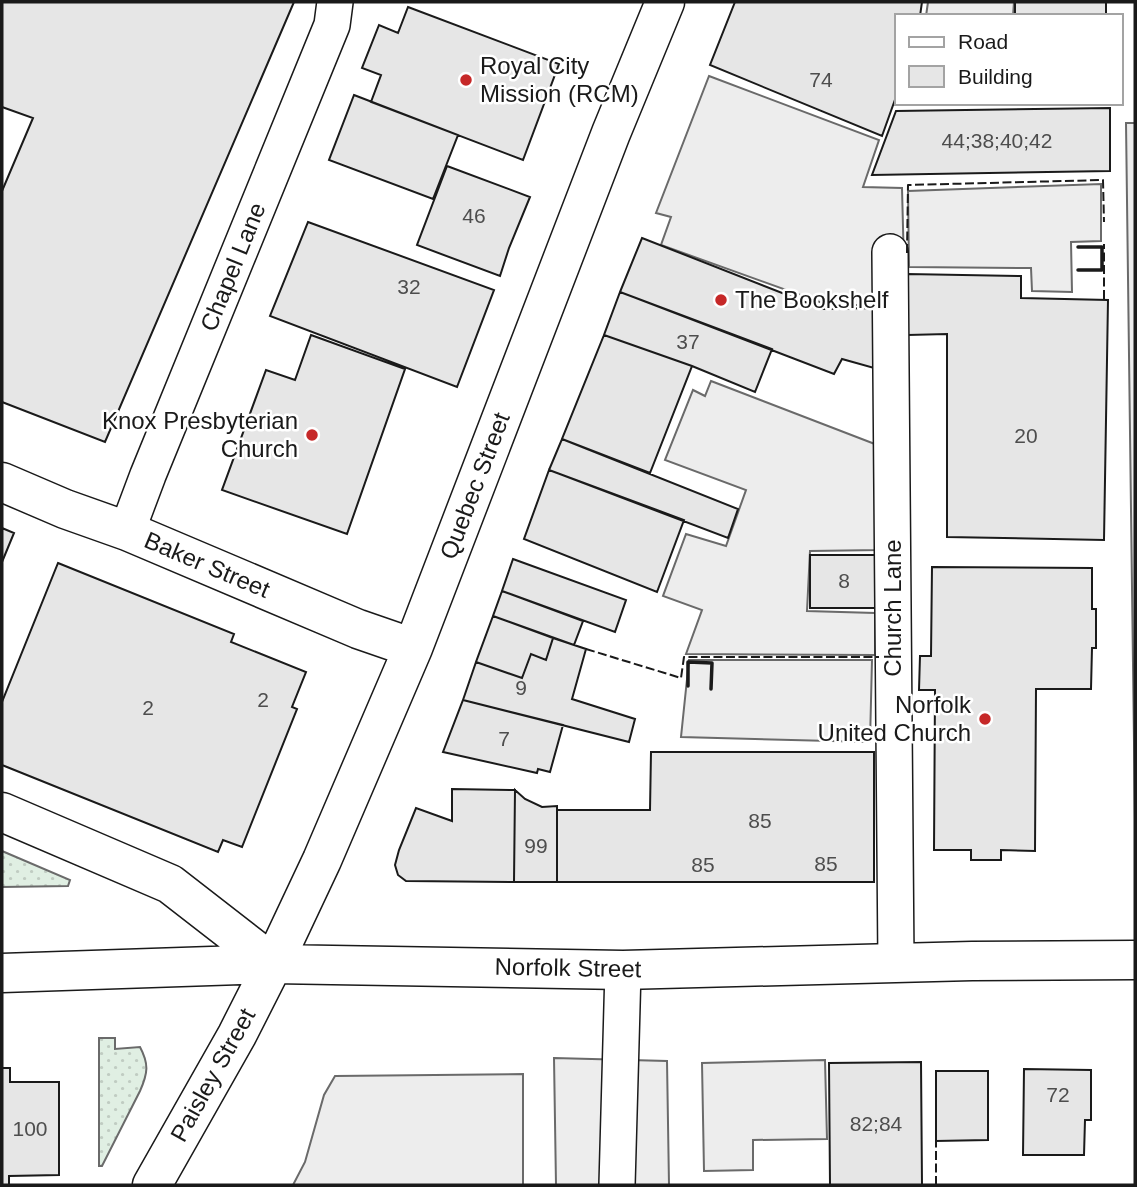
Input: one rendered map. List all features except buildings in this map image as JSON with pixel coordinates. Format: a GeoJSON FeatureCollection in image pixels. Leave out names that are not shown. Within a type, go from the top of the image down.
{"type":"FeatureCollection","features":[{"type":"Feature","properties":{"kind":"street","name":"Chapel Lane"},"geometry":{"type":"LineString","coordinates":[[127,531],[332,25],[335,2]]}},
{"type":"Feature","properties":{"kind":"street","name":"Quebec Street"},"geometry":{"type":"LineString","coordinates":[[273,964],[322,860],[412,648],[611,133],[666,2]]}},
{"type":"Feature","properties":{"kind":"street","name":"Church Lane"},"geometry":{"type":"LineString","coordinates":[[890,252],[896,963]]}},
{"type":"Feature","properties":{"kind":"street","name":"Baker Street"},"geometry":{"type":"LineString","coordinates":[[2,482],[65,509],[127,531],[358,629],[412,648]]}},
{"type":"Feature","properties":{"kind":"street"},"geometry":{"type":"LineString","coordinates":[[2,812],[170,884],[273,964]]}},
{"type":"Feature","properties":{"kind":"street","name":"Norfolk Street"},"geometry":{"type":"LineString","coordinates":[[2,973],[273,964],[623,970],[1135,960]]}},
{"type":"Feature","properties":{"kind":"street","name":"Paisley Street"},"geometry":{"type":"LineString","coordinates":[[152,1185],[237,1035],[273,964]]}},
{"type":"Feature","properties":{"kind":"street"},"geometry":{"type":"LineString","coordinates":[[617,1185],[623,970]]}},
{"type":"Feature","properties":{"kind":"green space"},"geometry":{"type":"Polygon","coordinates":[[[2,851],[70,880],[68,886],[2,887],[2,851]]]}},
{"type":"Feature","properties":{"kind":"green space"},"geometry":{"type":"Polygon","coordinates":[[[99,1038],[115,1038],[115,1049],[140,1047],[146,1069],[140,1091],[102,1166],[99,1166],[99,1038]]]}},
{"type":"Feature","properties":{"kind":"shaded area"},"geometry":{"type":"Polygon","coordinates":[[[928,2],[1014,2],[1013,14],[926,14],[928,2]]]}},
{"type":"Feature","properties":{"kind":"shaded area"},"geometry":{"type":"Polygon","coordinates":[[[709,76],[879,140],[863,187],[902,188],[905,305],[828,305],[661,245],[671,217],[656,213],[709,76]]]}},
{"type":"Feature","properties":{"kind":"shaded area"},"geometry":{"type":"Polygon","coordinates":[[[1126,123],[1135,123],[1135,819],[1126,123]]]}},
{"type":"Feature","properties":{"kind":"shaded area"},"geometry":{"type":"Polygon","coordinates":[[[1101,184],[1101,241],[1071,242],[1072,292],[1032,291],[1031,268],[909,267],[908,191],[1101,184]]]}},
{"type":"Feature","properties":{"kind":"shaded area"},"geometry":{"type":"Polygon","coordinates":[[[711,381],[880,446],[880,550],[810,551],[807,611],[875,613],[875,655],[686,654],[702,610],[663,596],[686,534],[726,546],[746,490],[665,460],[693,390],[705,396],[711,381]]]}},
{"type":"Feature","properties":{"kind":"shaded area"},"geometry":{"type":"Polygon","coordinates":[[[689,660],[872,660],[870,742],[681,737],[689,660]]]}},
{"type":"Feature","properties":{"kind":"shaded area"},"geometry":{"type":"Polygon","coordinates":[[[554,1058],[667,1061],[669,1185],[556,1185],[554,1058]]]}},
{"type":"Feature","properties":{"kind":"shaded area"},"geometry":{"type":"Polygon","coordinates":[[[825,1060],[827,1139],[753,1140],[753,1170],[704,1171],[702,1063],[825,1060]]]}},
{"type":"Feature","properties":{"kind":"shaded area"},"geometry":{"type":"Polygon","coordinates":[[[523,1074],[523,1185],[293,1185],[305,1162],[324,1095],[335,1076],[523,1074]]]}},
{"type":"Feature","properties":{"kind":"fence"},"geometry":{"type":"LineString","coordinates":[[907,253],[908,185],[1103,180],[1104,222]]}},
{"type":"Feature","properties":{"kind":"fence"},"geometry":{"type":"LineString","coordinates":[[1104,244],[1104,299]]}},
{"type":"Feature","properties":{"kind":"fence"},"geometry":{"type":"LineString","coordinates":[[586,649],[681,678],[684,657],[879,657]]}},
{"type":"Feature","properties":{"kind":"fence"},"geometry":{"type":"LineString","coordinates":[[936,1141],[936,1185]]}},
{"type":"Feature","properties":{"kind":"wall"},"geometry":{"type":"LineString","coordinates":[[1078,247],[1102,247],[1102,270],[1078,270]]}},
{"type":"Feature","properties":{"kind":"wall"},"geometry":{"type":"LineString","coordinates":[[688,686],[688,662],[712,663],[711,689]]}},
{"type":"Feature","properties":{"kind":"place","name":"Royal City Mission (RCM)"},"geometry":{"type":"Point","coordinates":[466,80]}},
{"type":"Feature","properties":{"kind":"place","name":"The Bookshelf"},"geometry":{"type":"Point","coordinates":[721,300]}},
{"type":"Feature","properties":{"kind":"place","name":"Knox Presbyterian Church"},"geometry":{"type":"Point","coordinates":[312,435]}},
{"type":"Feature","properties":{"kind":"place","name":"Norfolk United Church"},"geometry":{"type":"Point","coordinates":[985,719]}}]}
